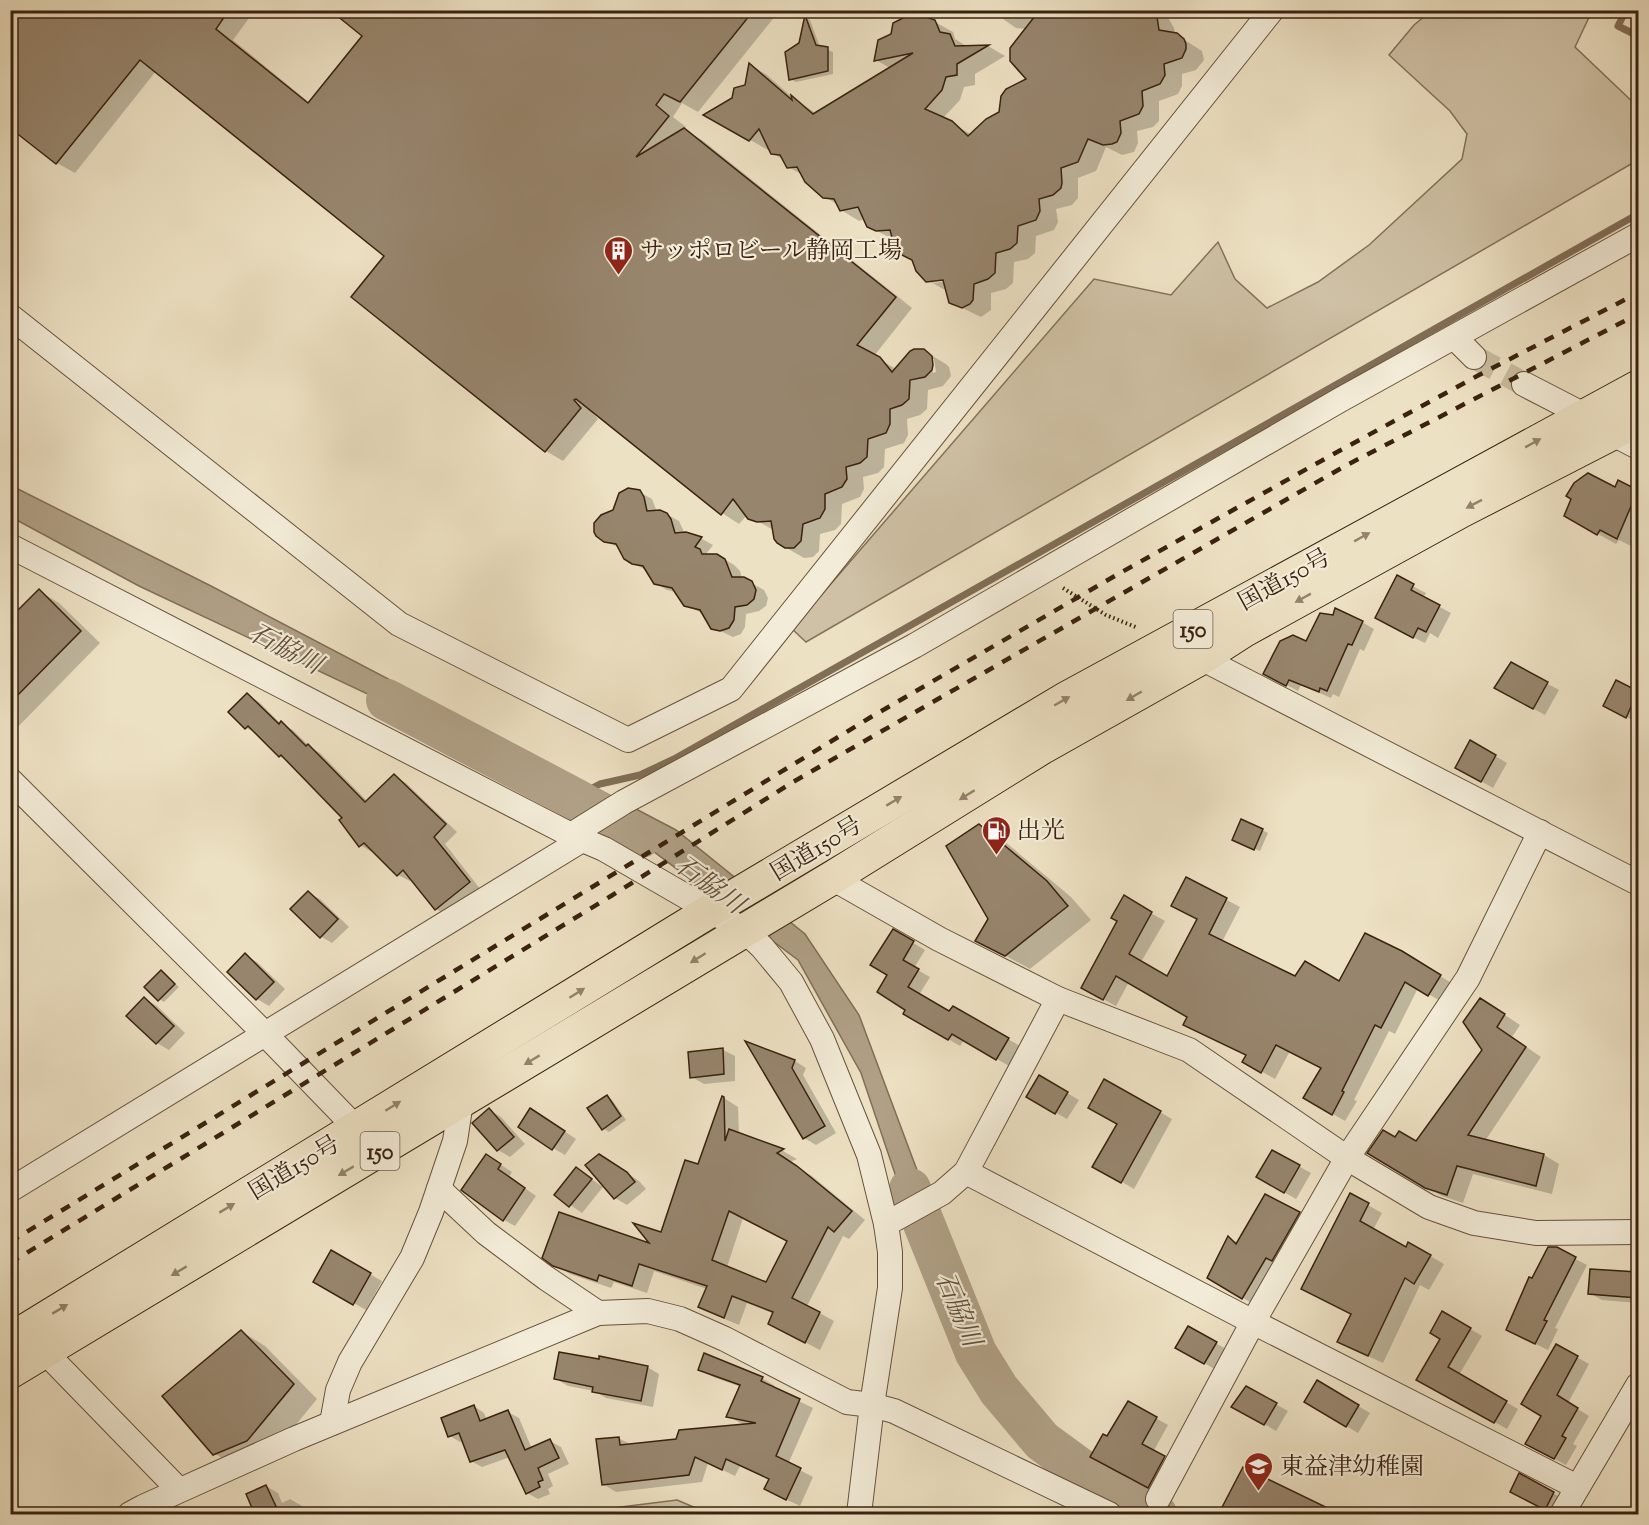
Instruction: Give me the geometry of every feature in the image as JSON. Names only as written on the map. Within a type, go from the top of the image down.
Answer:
[{"type":"highway","name":"国道150号","points":[[10,1372],[21,1339],[715,908],[1067,698],[1638,387]]},
{"type":"highway","name":"国道150号","points":[[21,1339],[461,1102],[832,878],[1043,747],[1201,658],[1244,631],[1461,511],[1630,434]]},
{"type":"street","points":[[10,316],[399,624],[628,740],[731,689],[1272,10]]},
{"type":"street","points":[[10,1190],[266,1035],[577,838],[624,802],[914,646],[1340,400],[1638,235]]},
{"type":"street","points":[[1454,337],[1474,357]]},
{"type":"street","points":[[1524,384],[1584,415]]},
{"type":"street","points":[[10,546],[715,908],[746,929],[762,947],[791,982],[822,1039],[869,1155],[886,1224],[890,1252],[890,1288],[872,1405],[859,1515]]},
{"type":"street","points":[[1201,658],[1638,883]]},
{"type":"street","points":[[10,780],[357,1129]]},
{"type":"street","points":[[1158,1499],[1253,1322],[1347,1158],[1468,978],[1540,832]]},
{"type":"street","points":[[832,878],[939,939],[1058,999],[1189,1050],[1347,1158],[1429,1207],[1474,1223],[1536,1233],[1638,1232]]},
{"type":"street","points":[[886,1224],[942,1192],[966,1172],[1058,999]]},
{"type":"street","points":[[333,1423],[338,1390],[350,1362],[412,1258],[455,1141],[461,1102]]},
{"type":"street","points":[[966,1172],[1253,1322],[1577,1487]]},
{"type":"street","points":[[439,1189],[486,1233],[598,1313]]},
{"type":"street","points":[[130,1515],[179,1490],[333,1423],[598,1313],[648,1311],[680,1319],[725,1339],[847,1402],[894,1411],[1109,1515]]},
{"type":"street","points":[[21,1339],[179,1490]]},
{"type":"street","points":[[1562,1515],[1638,1385]]},
{"type":"path","points":[[1062,587],[1106,615]]},
{"type":"shaded area","points":[[1431,11],[1592,11],[1575,47],[1638,107],[1638,160],[806,642],[792,629],[1094,279],[1171,295],[1218,242],[1235,279],[1267,308],[1318,282],[1369,245],[1462,159],[1467,134],[1450,111],[1389,55],[1414,25]]},
{"type":"shaded area","points":[[677,1500],[710,1514],[588,1514],[589,1511]]},
{"type":"water","points":[[10,485],[211,586],[676,830],[805,934],[859,1015],[939,1229],[925,1253],[919,1245],[861,1073],[798,960],[573,791],[139,586],[11,517]]},
{"type":"building","name":"サッポロビール静岡工場","points":[[10,10],[229,10],[216,29],[308,103],[362,36],[330,10],[754,10],[680,102],[664,94],[656,105],[669,116],[636,157],[684,128],[896,297],[857,345],[880,357],[892,372],[910,351],[924,349],[932,356],[932,370],[925,377],[910,380],[909,399],[902,405],[890,409],[890,424],[886,433],[868,439],[867,457],[860,463],[846,467],[847,479],[842,487],[825,494],[825,509],[820,518],[803,524],[801,541],[794,548],[785,548],[774,539],[771,521],[757,522],[748,519],[733,499],[721,515],[576,399],[574,400],[581,408],[545,452],[351,297],[384,256],[140,60],[56,164],[10,128]]},
{"type":"building","points":[[905,10],[935,20],[940,32],[950,34],[955,46],[989,45],[957,64],[957,75],[946,77],[942,90],[925,109],[952,121],[968,136],[986,119],[999,112],[1001,96],[1006,89],[1026,79],[1010,61],[1010,48],[1035,16],[1045,10],[1156,10],[1159,30],[1177,33],[1186,44],[1182,58],[1164,64],[1165,75],[1160,84],[1142,91],[1143,106],[1139,114],[1120,121],[1121,133],[1117,142],[1103,145],[1088,139],[1078,162],[1061,168],[1061,188],[1053,195],[1039,199],[1040,211],[1036,220],[1018,226],[1017,243],[1010,249],[996,253],[995,273],[988,279],[974,284],[973,300],[962,308],[949,303],[943,280],[926,282],[916,271],[912,260],[896,252],[890,230],[876,231],[867,227],[858,207],[840,211],[834,199],[823,198],[805,182],[797,167],[787,168],[780,155],[771,154],[759,129],[749,141],[703,115],[732,98],[734,88],[745,85],[749,63],[792,100],[791,95],[813,114],[913,53],[874,61],[878,40],[891,34],[893,23],[905,17]]},
{"type":"building","points":[[805,15],[816,45],[828,47],[828,71],[789,80],[785,52],[799,43]]},
{"type":"building","points":[[1588,473],[1615,487],[1618,480],[1638,490],[1617,539],[1600,530],[1597,535],[1564,516],[1571,499],[1566,496],[1574,483]]},
{"type":"building","points":[[628,488],[640,490],[647,511],[660,510],[667,513],[675,533],[686,532],[702,537],[695,547],[700,549],[702,554],[717,554],[725,559],[732,577],[744,577],[752,581],[756,590],[754,599],[747,605],[735,607],[734,620],[729,628],[720,631],[711,629],[700,610],[684,606],[672,588],[654,584],[643,566],[632,564],[624,559],[616,544],[604,542],[596,536],[594,523],[601,515],[613,510],[619,493]]},
{"type":"building","points":[[1397,575],[1414,584],[1411,590],[1440,605],[1426,632],[1418,628],[1413,638],[1375,618]]},
{"type":"building","points":[[39,589],[81,631],[10,703],[10,618]]},
{"type":"building","points":[[1335,608],[1363,621],[1352,645],[1348,644],[1327,691],[1320,688],[1319,692],[1289,680],[1286,686],[1263,674],[1280,641],[1293,635],[1306,641],[1320,613],[1333,615]]},
{"type":"building","points":[[1511,662],[1548,682],[1533,709],[1494,688]]},
{"type":"building","points":[[1616,680],[1638,691],[1626,718],[1603,706]]},
{"type":"building","points":[[247,693],[279,724],[281,721],[306,746],[308,744],[365,802],[394,774],[446,824],[434,837],[470,882],[435,910],[403,870],[397,876],[364,843],[359,847],[339,820],[342,818],[281,755],[279,757],[248,726],[245,729],[228,712]]},
{"type":"building","points":[[1470,740],[1496,755],[1481,782],[1455,768]]},
{"type":"building","points":[[1241,819],[1263,829],[1254,850],[1232,840]]},
{"type":"building","points":[[979,824],[1047,881],[1068,906],[1005,956],[975,941],[988,919],[946,846]]},
{"type":"building","points":[[1186,877],[1227,898],[1209,934],[1295,976],[1305,961],[1339,981],[1365,933],[1402,951],[1441,975],[1428,996],[1405,982],[1381,1028],[1375,1025],[1332,1115],[1303,1098],[1321,1068],[1276,1045],[1261,1073],[1242,1062],[1246,1055],[1183,1025],[1187,1017],[1116,976],[1103,1000],[1081,988],[1117,921],[1111,918],[1124,895],[1152,912],[1129,954],[1167,976],[1197,919],[1171,906]]},
{"type":"building","points":[[308,891],[338,919],[320,938],[290,909]]},
{"type":"building","points":[[893,929],[914,941],[903,960],[919,969],[908,987],[949,1011],[953,1006],[1009,1038],[996,1060],[952,1034],[948,1040],[903,1014],[905,1010],[877,992],[887,975],[870,965]]},
{"type":"building","points":[[245,953],[274,982],[256,1000],[227,972]]},
{"type":"building","points":[[161,970],[175,984],[158,1001],[144,987]]},
{"type":"building","points":[[144,997],[174,1026],[156,1044],[126,1016]]},
{"type":"building","points":[[1480,998],[1505,1014],[1497,1027],[1526,1047],[1468,1135],[1544,1154],[1536,1186],[1457,1166],[1447,1195],[1425,1188],[1367,1153],[1383,1130],[1395,1137],[1399,1131],[1416,1141],[1482,1050],[1463,1022]]},
{"type":"building","points":[[745,1041],[795,1060],[792,1068],[825,1126],[803,1139]]},
{"type":"building","points":[[723,1048],[724,1074],[690,1078],[688,1052]]},
{"type":"building","points":[[1039,1075],[1068,1092],[1055,1114],[1026,1097]]},
{"type":"building","points":[[1104,1079],[1161,1111],[1121,1183],[1092,1167],[1117,1124],[1088,1108]]},
{"type":"building","points":[[607,1095],[621,1116],[602,1130],[587,1108]]},
{"type":"building","points":[[722,1096],[724,1097],[725,1141],[729,1129],[784,1149],[777,1153],[797,1166],[852,1211],[834,1232],[828,1227],[792,1298],[820,1312],[805,1343],[768,1324],[773,1312],[732,1296],[724,1318],[698,1307],[707,1286],[639,1264],[632,1286],[599,1275],[597,1281],[553,1266],[542,1258],[559,1212],[649,1243],[633,1223],[661,1232],[685,1160],[698,1164]],"holes":[[[729,1211],[787,1241],[766,1282],[712,1260]]]},
{"type":"building","points":[[489,1108],[514,1137],[497,1151],[472,1123]]},
{"type":"building","points":[[530,1108],[565,1131],[552,1150],[518,1127]]},
{"type":"building","points":[[1272,1150],[1300,1165],[1284,1193],[1256,1177]]},
{"type":"building","points":[[486,1154],[501,1164],[498,1169],[525,1188],[503,1221],[461,1190]]},
{"type":"building","points":[[599,1154],[627,1172],[635,1182],[614,1199],[585,1165]]},
{"type":"building","points":[[576,1167],[592,1179],[569,1207],[554,1195]]},
{"type":"building","points":[[1350,1193],[1369,1203],[1360,1221],[1406,1247],[1408,1242],[1431,1255],[1414,1284],[1405,1278],[1368,1356],[1337,1342],[1351,1314],[1301,1289]]},
{"type":"building","points":[[1265,1194],[1300,1212],[1272,1261],[1266,1258],[1242,1299],[1207,1278],[1228,1236],[1236,1244]]},
{"type":"building","points":[[1548,1247],[1557,1247],[1576,1257],[1544,1320],[1547,1321],[1535,1344],[1506,1330],[1529,1277],[1532,1278]]},
{"type":"building","points":[[331,1250],[371,1273],[353,1305],[313,1282]]},
{"type":"building","points":[[1590,1269],[1638,1272],[1638,1298],[1588,1294]]},
{"type":"building","points":[[1442,1311],[1471,1328],[1448,1367],[1507,1401],[1494,1423],[1416,1380],[1440,1339],[1430,1333]]},
{"type":"building","points":[[1188,1326],[1217,1342],[1204,1364],[1175,1348]]},
{"type":"building","points":[[241,1330],[294,1384],[247,1441],[213,1455],[162,1396]]},
{"type":"building","points":[[1556,1344],[1578,1356],[1557,1395],[1578,1408],[1562,1436],[1566,1438],[1554,1459],[1525,1444],[1541,1416],[1521,1404]]},
{"type":"building","points":[[559,1352],[599,1359],[599,1356],[648,1366],[641,1401],[592,1392],[593,1387],[554,1379]]},
{"type":"building","points":[[704,1353],[763,1377],[761,1381],[800,1399],[776,1456],[801,1468],[786,1500],[764,1489],[769,1479],[726,1459],[722,1470],[695,1457],[689,1475],[602,1485],[596,1439],[619,1437],[620,1445],[676,1439],[679,1430],[756,1423],[726,1417],[740,1385],[698,1370]]},
{"type":"building","points":[[1317,1380],[1359,1405],[1346,1427],[1304,1402]]},
{"type":"building","points":[[1246,1386],[1277,1403],[1264,1425],[1231,1407]]},
{"type":"building","points":[[1128,1401],[1157,1417],[1142,1444],[1165,1456],[1148,1488],[1090,1457],[1103,1434],[1107,1436]]},
{"type":"building","points":[[474,1405],[480,1421],[508,1410],[525,1450],[550,1439],[559,1458],[538,1468],[543,1480],[538,1482],[540,1487],[526,1494],[505,1450],[470,1462],[459,1433],[448,1437],[441,1418]]},
{"type":"building","points":[[1243,1467],[1342,1515],[1218,1515]]},
{"type":"building","points":[[1519,1473],[1554,1492],[1545,1510],[1510,1492]]},
{"type":"building","points":[[266,1485],[280,1515],[255,1515],[246,1494]]},
{"type":"waterway","points":[[1626,10],[1618,26],[1638,36]]},
{"type":"waterway","points":[[573,798],[600,784],[640,775],[674,759],[1638,214]]},
{"type":"waterway","name":"石脇川","points":[[387,700],[573,798],[641,837]]},
{"type":"waterway","name":"石脇川","points":[[910,1189],[976,1353],[999,1390],[1042,1441],[1120,1498],[1156,1514]]},
{"type":"tunnel","points":[[1474,357],[1524,384]]},
{"type":"railway","points":[[10,1242],[871,717],[1120,573],[1339,451],[1638,293]]},
{"type":"railway","points":[[10,1263],[611,896],[793,782],[1345,466],[1638,314]]},
{"type":"place","name":"サッポロビール静岡工場","points":[[619,276]]},
{"type":"place","name":"出光","points":[[996,856]]},
{"type":"place","name":"東益津幼稚園","points":[[1259,1492]]}]
